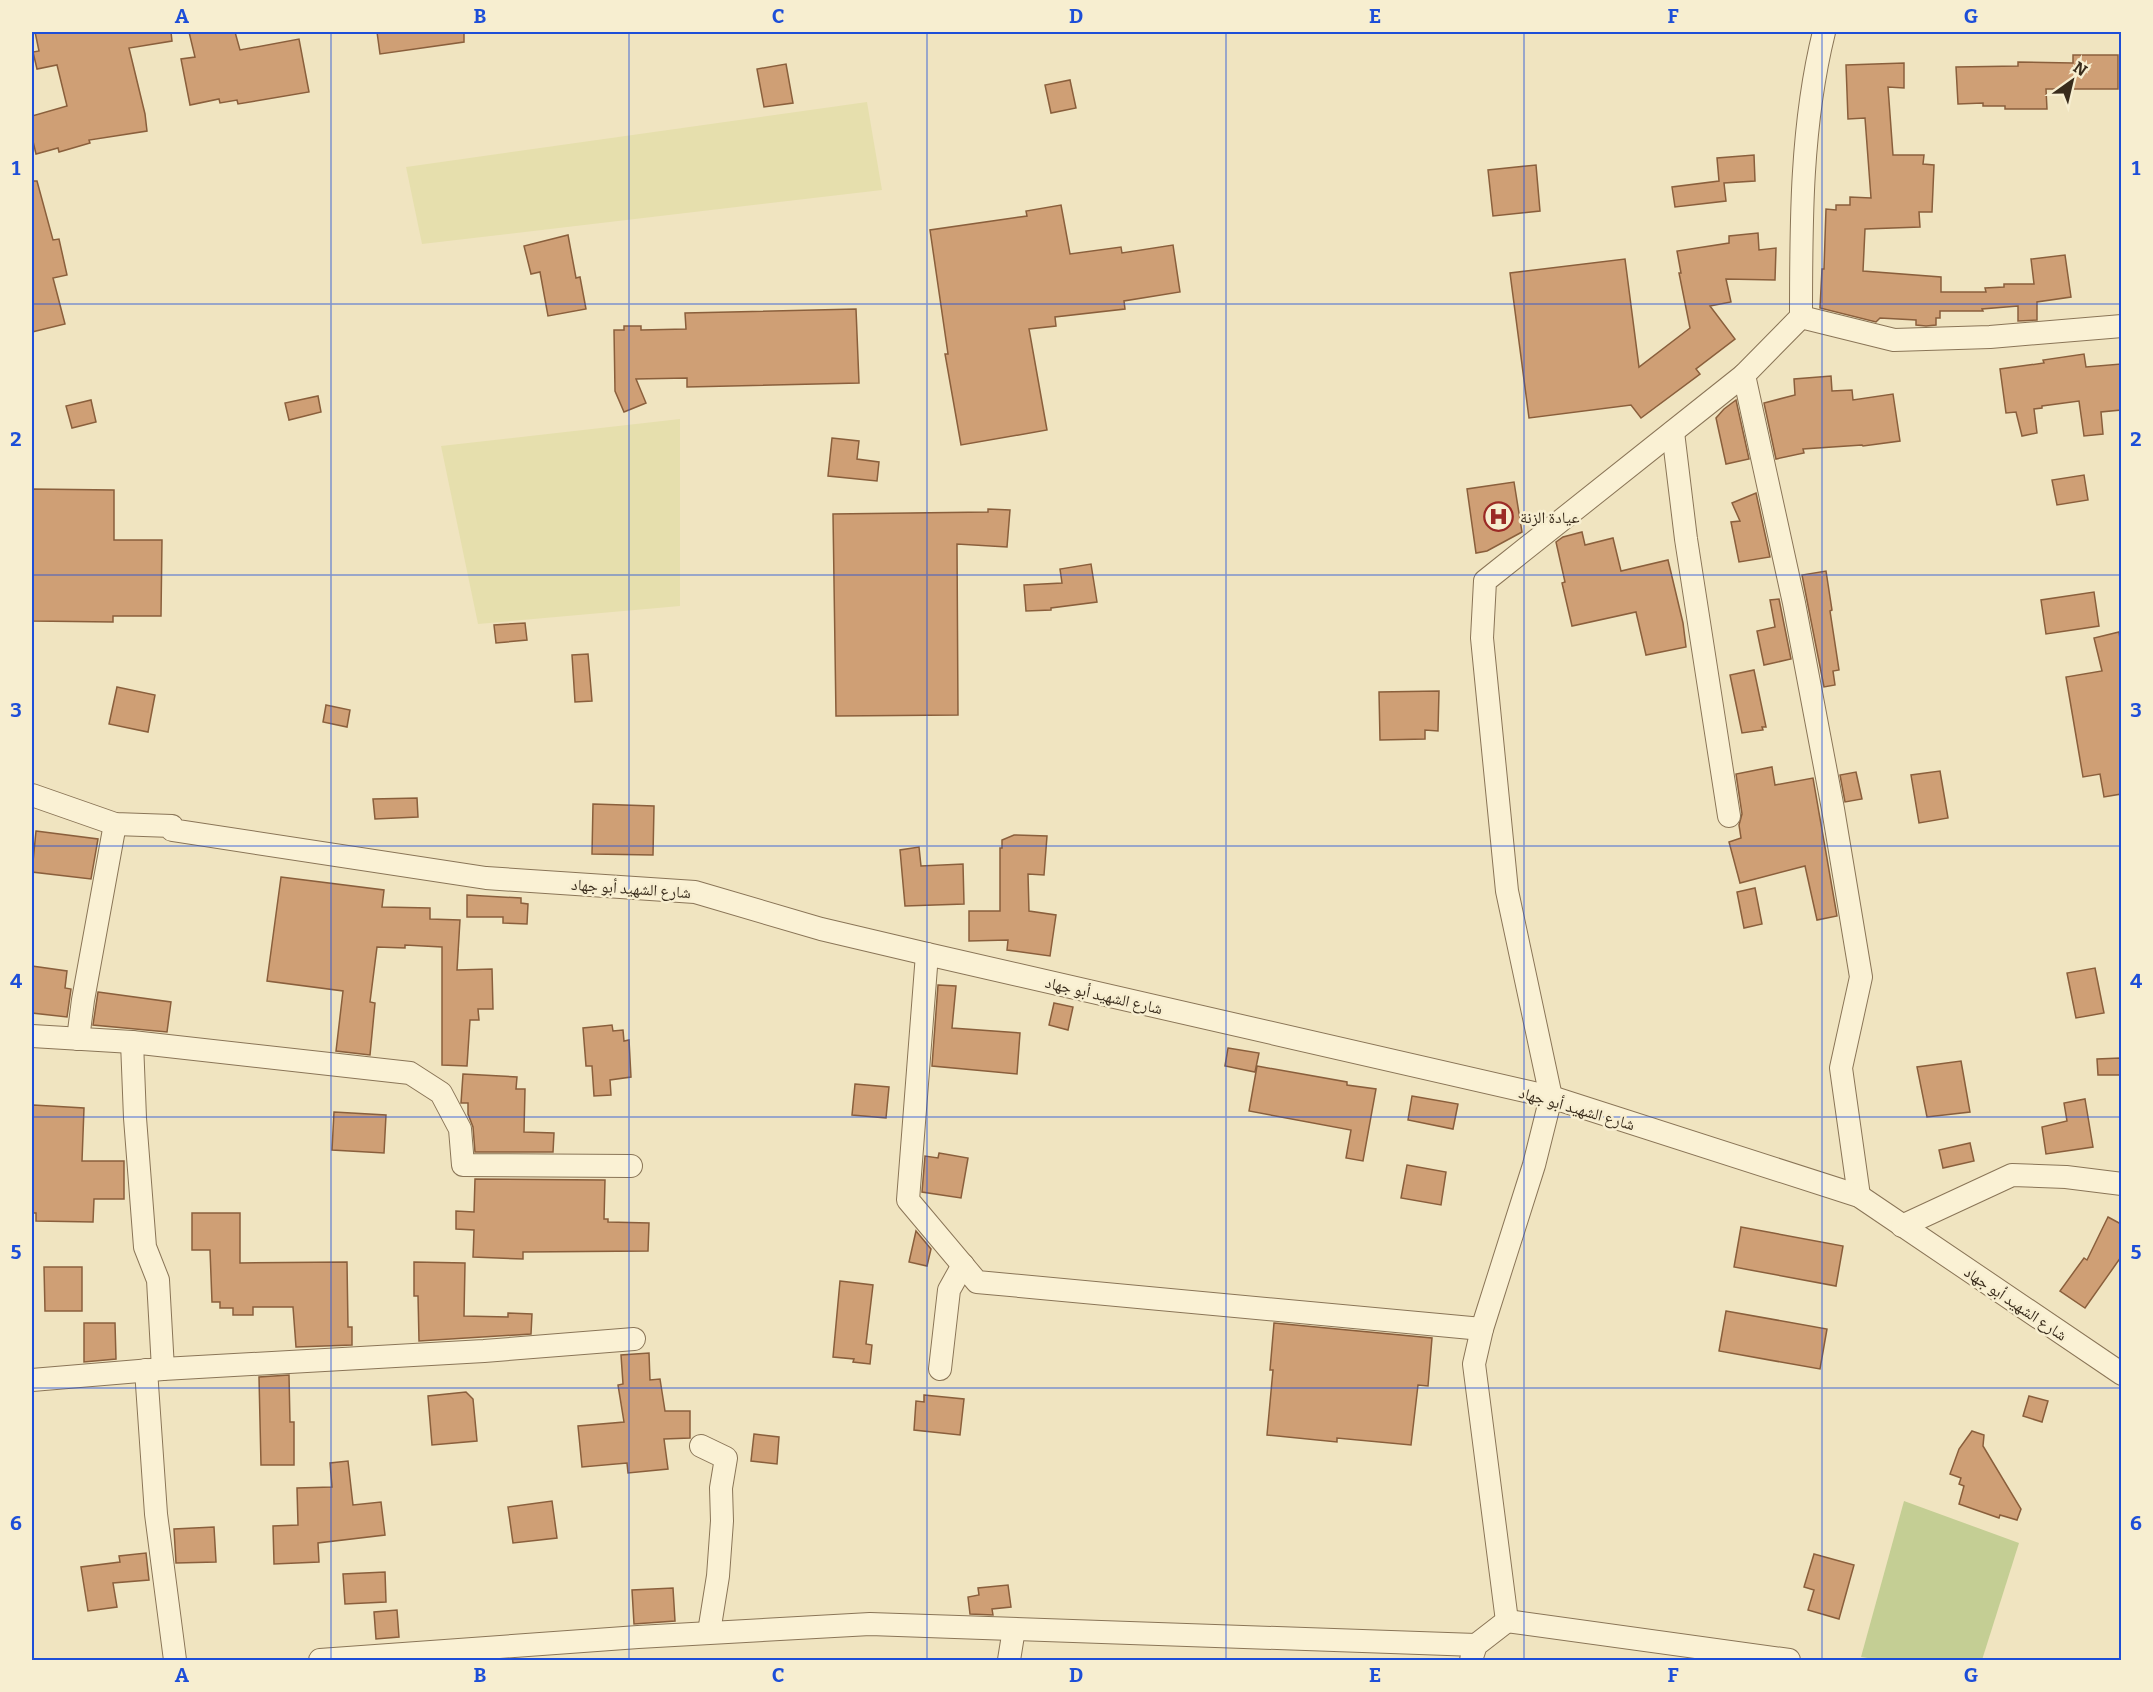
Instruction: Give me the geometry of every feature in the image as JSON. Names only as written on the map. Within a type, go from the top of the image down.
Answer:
[{"type":"street","points":[[1507,1621],[1474,1364],[1482,1329],[1534,1165],[1551,1097],[1507,891],[1482,638],[1485,581],[1744,375],[1801,317],[1801,206],[1805,145],[1824,32]]},
{"type":"street","points":[[1801,317],[1894,340],[1990,337],[2121,326]]},
{"type":"street","points":[[1744,375],[1794,603],[1833,809],[1861,977],[1841,1068],[1858,1196]]},
{"type":"street","points":[[1673,432],[1686,539],[1730,816]]},
{"type":"street","name":"شارع الشهيد أبو جهاد","points":[[32,795],[115,824],[172,826],[172,830],[486,878],[695,892],[821,928],[927,954],[1551,1097],[1858,1196],[2121,1374]]},
{"type":"street","points":[[78,1039],[115,824]]},
{"type":"street","points":[[927,954],[908,1200],[977,1282],[1482,1329]]},
{"type":"street","points":[[32,1036],[132,1042],[410,1073],[441,1093],[460,1129],[462,1165],[631,1166]]},
{"type":"street","points":[[132,1042],[135,1118],[145,1247],[158,1281],[155,1370],[156,1515],[175,1660]]},
{"type":"street","points":[[1902,1226],[2012,1175],[2066,1177],[2121,1184]]},
{"type":"street","points":[[939,1369],[949,1290],[963,1265]]},
{"type":"street","points":[[32,1380],[634,1339]]},
{"type":"street","points":[[701,1446],[726,1458],[721,1488],[722,1521],[718,1576],[708,1632]]},
{"type":"street","points":[[320,1660],[708,1632],[870,1624],[1014,1629],[1474,1653],[1507,1621]]},
{"type":"street","points":[[1507,1621],[1789,1660]]},
{"type":"street","points":[[1009,1660],[1014,1629]]},
{"type":"shaded area","points":[[867,102],[882,190],[422,244],[406,167]]},
{"type":"shaded area","points":[[680,419],[680,606],[478,624],[441,446]]},
{"type":"green space","points":[[1904,1501],[2019,1543],[1982,1660],[1881,1660],[1861,1657]]},
{"type":"building","points":[[35,32],[171,32],[172,41],[129,48],[147,131],[89,140],[90,143],[59,152],[58,148],[36,154],[32,137],[32,116],[67,106],[57,65],[37,69],[33,52],[39,51]]},
{"type":"building","points":[[189,32],[235,32],[240,50],[299,39],[309,92],[238,104],[237,100],[220,103],[219,99],[190,105],[181,59],[195,57]]},
{"type":"building","points":[[377,32],[464,32],[464,42],[380,54]]},
{"type":"building","points":[[2073,55],[2118,55],[2118,89],[2046,89],[2047,109],[2005,109],[2005,106],[1983,106],[1983,103],[1958,104],[1956,67],[2018,66],[2018,62],[2073,63]]},
{"type":"building","points":[[1904,63],[1904,88],[1888,87],[1893,155],[1924,155],[1923,164],[1934,165],[1932,212],[1919,212],[1920,227],[1865,229],[1863,271],[1941,277],[1941,292],[1986,292],[1985,288],[2004,287],[2004,284],[2034,284],[2031,259],[2065,255],[2071,297],[2037,302],[2037,320],[2018,321],[2018,306],[1982,309],[1983,311],[1940,311],[1940,318],[1936,318],[1936,325],[1926,326],[1916,325],[1916,320],[1880,318],[1876,322],[1820,308],[1826,209],[1836,210],[1836,205],[1850,205],[1850,197],[1871,198],[1865,118],[1848,119],[1846,65]]},
{"type":"building","points":[[786,64],[793,103],[764,107],[757,69]]},
{"type":"building","points":[[1070,80],[1076,108],[1051,113],[1045,85]]},
{"type":"building","points":[[1754,155],[1755,181],[1724,183],[1726,201],[1675,207],[1672,187],[1719,181],[1717,158]]},
{"type":"building","points":[[1536,165],[1540,211],[1493,216],[1488,170]]},
{"type":"building","points":[[32,181],[37,181],[53,240],[59,239],[67,275],[53,278],[65,324],[32,332]]},
{"type":"building","points":[[1061,205],[1070,254],[1121,247],[1122,253],[1173,245],[1180,292],[1124,301],[1125,309],[1055,317],[1056,326],[1029,329],[1047,430],[961,445],[945,354],[948,354],[930,230],[1027,216],[1026,211]]},
{"type":"building","points":[[1758,233],[1759,250],[1776,248],[1775,280],[1726,279],[1731,302],[1710,306],[1735,339],[1696,369],[1700,374],[1641,418],[1631,405],[1529,418],[1510,273],[1625,259],[1639,367],[1690,328],[1677,251],[1729,243],[1729,236]]},
{"type":"building","points":[[568,235],[576,278],[580,277],[586,309],[548,316],[540,272],[531,274],[524,246]]},
{"type":"building","points":[[856,309],[859,383],[687,387],[687,378],[636,379],[646,403],[624,412],[615,391],[614,330],[624,330],[624,326],[641,326],[641,330],[686,329],[685,313]]},
{"type":"building","points":[[2084,354],[2086,367],[2121,364],[2121,410],[2101,412],[2103,434],[2084,436],[2079,401],[2034,409],[2037,433],[2022,436],[2016,412],[2006,413],[2000,369],[2044,363],[2043,360]]},
{"type":"building","points":[[1831,376],[1832,391],[1852,390],[1853,400],[1893,394],[1900,441],[1863,446],[1803,449],[1804,453],[1776,459],[1764,403],[1795,395],[1794,379]]},
{"type":"building","points":[[318,396],[321,412],[289,420],[285,403]]},
{"type":"building","points":[[91,400],[96,422],[72,428],[66,406]]},
{"type":"building","points":[[1736,400],[1749,459],[1726,464],[1716,418]]},
{"type":"building","points":[[832,438],[859,441],[857,459],[879,462],[877,481],[828,476]]},
{"type":"building","points":[[2084,475],[2088,500],[2057,505],[2052,480]]},
{"type":"building","points":[[1514,482],[1522,532],[1487,551],[1476,553],[1467,489]]},
{"type":"building","points":[[32,489],[114,490],[114,540],[162,540],[161,616],[113,616],[113,622],[32,621]]},
{"type":"building","points":[[1756,493],[1770,557],[1739,562],[1731,522],[1740,521],[1732,503]]},
{"type":"building","points":[[988,509],[1010,510],[1007,547],[957,544],[958,715],[836,716],[833,514],[988,512]]},
{"type":"building","points":[[1582,532],[1585,545],[1613,538],[1621,571],[1668,560],[1683,623],[1686,647],[1646,655],[1636,612],[1572,626],[1556,542],[1563,537]]},
{"type":"building","points":[[1091,564],[1097,602],[1051,608],[1051,610],[1026,611],[1024,585],[1062,583],[1060,569]]},
{"type":"building","points":[[1826,571],[1839,670],[1833,671],[1835,685],[1824,687],[1802,575]]},
{"type":"building","points":[[2094,592],[2099,626],[2046,634],[2041,600]]},
{"type":"building","points":[[1779,599],[1791,659],[1764,665],[1757,631],[1775,627],[1770,600]]},
{"type":"building","points":[[525,623],[527,640],[496,643],[494,625]]},
{"type":"building","points":[[2119,632],[2121,645],[2121,794],[2104,797],[2100,774],[2083,777],[2066,677],[2102,671],[2094,638]]},
{"type":"building","points":[[588,654],[592,701],[575,702],[572,655]]},
{"type":"building","points":[[1754,670],[1766,727],[1762,727],[1763,730],[1742,733],[1730,675]]},
{"type":"building","points":[[117,687],[155,695],[148,732],[109,724]]},
{"type":"building","points":[[1439,691],[1438,731],[1425,730],[1425,739],[1380,740],[1379,692]]},
{"type":"building","points":[[326,705],[350,710],[347,727],[323,722]]},
{"type":"building","points":[[1772,767],[1775,785],[1813,778],[1837,916],[1817,920],[1805,866],[1740,883],[1729,842],[1741,838],[1739,825],[1742,814],[1736,774]]},
{"type":"building","points":[[1940,771],[1948,818],[1919,823],[1911,775]]},
{"type":"building","points":[[1856,772],[1862,799],[1845,802],[1840,775]]},
{"type":"building","points":[[417,798],[418,817],[375,819],[373,799]]},
{"type":"building","points":[[593,804],[654,806],[653,855],[592,854]]},
{"type":"building","points":[[36,831],[98,839],[91,879],[32,872]]},
{"type":"building","points":[[1014,835],[1047,836],[1044,875],[1028,874],[1029,911],[1056,915],[1050,956],[1007,950],[1008,940],[969,941],[969,911],[1000,911],[1000,848],[1002,848],[1002,840]]},
{"type":"building","points":[[919,847],[921,866],[963,864],[964,904],[905,906],[900,850]]},
{"type":"building","points":[[281,877],[384,890],[382,907],[430,908],[430,919],[460,920],[457,970],[492,969],[493,1009],[478,1009],[479,1020],[470,1020],[467,1066],[442,1065],[442,947],[405,945],[405,948],[377,947],[370,1002],[375,1003],[370,1055],[336,1051],[343,991],[267,981]]},
{"type":"building","points":[[1755,888],[1762,924],[1744,928],[1737,892]]},
{"type":"building","points":[[467,895],[521,898],[521,903],[528,904],[527,924],[503,923],[503,917],[467,917]]},
{"type":"building","points":[[32,966],[67,971],[65,988],[71,989],[67,1017],[32,1013]]},
{"type":"building","points":[[2095,968],[2104,1013],[2076,1018],[2067,973]]},
{"type":"building","points":[[938,985],[956,986],[952,1028],[1020,1033],[1017,1074],[932,1066]]},
{"type":"building","points":[[98,992],[171,1002],[167,1032],[93,1025]]},
{"type":"building","points":[[1054,1003],[1073,1007],[1068,1030],[1049,1025]]},
{"type":"building","points":[[612,1025],[613,1031],[623,1030],[624,1041],[629,1040],[631,1077],[610,1080],[611,1095],[594,1096],[592,1066],[586,1066],[583,1028]]},
{"type":"building","points":[[1228,1048],[1259,1053],[1255,1072],[1225,1066]]},
{"type":"building","points":[[2120,1058],[2120,1075],[2098,1075],[2097,1059]]},
{"type":"building","points":[[1961,1061],[1970,1112],[1927,1117],[1917,1067]]},
{"type":"building","points":[[1257,1066],[1376,1089],[1363,1161],[1346,1158],[1351,1130],[1249,1111]]},
{"type":"building","points":[[463,1074],[517,1077],[516,1089],[525,1089],[524,1132],[554,1133],[553,1152],[475,1152],[468,1103],[461,1103]]},
{"type":"building","points":[[855,1084],[889,1087],[886,1118],[852,1115]]},
{"type":"building","points":[[1412,1096],[1458,1104],[1453,1129],[1408,1120]]},
{"type":"building","points":[[2085,1099],[2093,1147],[2046,1154],[2042,1127],[2067,1121],[2064,1103]]},
{"type":"building","points":[[33,1105],[84,1108],[82,1161],[124,1161],[124,1199],[94,1199],[93,1222],[36,1221],[36,1213],[32,1213]]},
{"type":"building","points":[[334,1112],[386,1115],[384,1153],[332,1150]]},
{"type":"building","points":[[1970,1143],[1974,1161],[1943,1168],[1939,1150]]},
{"type":"building","points":[[939,1153],[968,1158],[961,1198],[922,1192],[925,1156],[938,1158]]},
{"type":"building","points":[[1407,1165],[1446,1172],[1441,1205],[1401,1198]]},
{"type":"building","points":[[475,1179],[605,1180],[604,1219],[608,1219],[608,1222],[649,1223],[648,1251],[523,1252],[523,1259],[473,1257],[474,1230],[456,1229],[456,1211],[474,1212]]},
{"type":"building","points":[[192,1213],[240,1213],[240,1263],[347,1262],[348,1327],[352,1327],[352,1345],[296,1347],[293,1307],[253,1307],[253,1315],[233,1315],[233,1308],[220,1308],[220,1302],[212,1302],[210,1250],[192,1250]]},
{"type":"building","points":[[2108,1217],[2121,1224],[2121,1257],[2085,1308],[2060,1291],[2084,1258],[2087,1260]]},
{"type":"building","points":[[1741,1227],[1843,1246],[1836,1286],[1734,1267]]},
{"type":"building","points":[[916,1231],[931,1249],[927,1266],[909,1262]]},
{"type":"building","points":[[414,1262],[465,1263],[464,1316],[508,1317],[508,1313],[532,1314],[531,1334],[419,1341],[418,1296],[414,1296]]},
{"type":"building","points":[[44,1267],[82,1267],[82,1311],[45,1311]]},
{"type":"building","points":[[840,1281],[873,1285],[866,1344],[872,1345],[870,1364],[853,1362],[854,1359],[833,1357]]},
{"type":"building","points":[[1726,1311],[1827,1329],[1820,1369],[1719,1351]]},
{"type":"building","points":[[84,1323],[115,1323],[116,1359],[84,1362]]},
{"type":"building","points":[[1274,1323],[1432,1338],[1428,1386],[1418,1385],[1411,1445],[1337,1438],[1337,1442],[1267,1435],[1273,1370],[1270,1370]]},
{"type":"building","points":[[649,1353],[650,1380],[660,1379],[665,1411],[690,1411],[690,1438],[664,1439],[668,1469],[628,1473],[627,1463],[582,1467],[578,1426],[624,1422],[618,1385],[623,1384],[621,1355]]},
{"type":"building","points":[[289,1375],[290,1422],[294,1422],[294,1465],[261,1465],[259,1377]]},
{"type":"building","points":[[466,1392],[473,1399],[477,1441],[432,1445],[428,1396]]},
{"type":"building","points":[[924,1395],[964,1399],[960,1435],[914,1430],[916,1401],[924,1402]]},
{"type":"building","points":[[2029,1396],[2048,1401],[2042,1422],[2023,1416]]},
{"type":"building","points":[[1972,1431],[1984,1435],[1983,1446],[2021,1509],[2017,1520],[2000,1515],[1999,1518],[1959,1504],[1964,1486],[1959,1484],[1961,1478],[1950,1474],[1959,1449]]},
{"type":"building","points":[[754,1434],[779,1437],[777,1464],[751,1461]]},
{"type":"building","points":[[348,1461],[353,1505],[381,1502],[385,1535],[318,1543],[319,1562],[274,1564],[273,1526],[298,1525],[297,1488],[332,1487],[330,1463]]},
{"type":"building","points":[[552,1501],[557,1538],[513,1543],[508,1507]]},
{"type":"building","points":[[214,1527],[216,1562],[176,1563],[174,1529]]},
{"type":"building","points":[[146,1553],[149,1580],[113,1583],[117,1607],[88,1611],[81,1567],[120,1562],[119,1556]]},
{"type":"building","points":[[1814,1554],[1854,1565],[1839,1619],[1808,1610],[1814,1590],[1804,1587]]},
{"type":"building","points":[[385,1572],[386,1602],[345,1604],[343,1574]]},
{"type":"building","points":[[1008,1585],[1011,1607],[992,1609],[993,1615],[970,1614],[968,1597],[979,1595],[978,1588]]},
{"type":"building","points":[[673,1588],[675,1621],[634,1624],[632,1590]]},
{"type":"building","points":[[397,1610],[399,1637],[376,1639],[374,1612]]},
{"type":"place","name":"عيادة الزنة","points":[[1499,517]]}]
